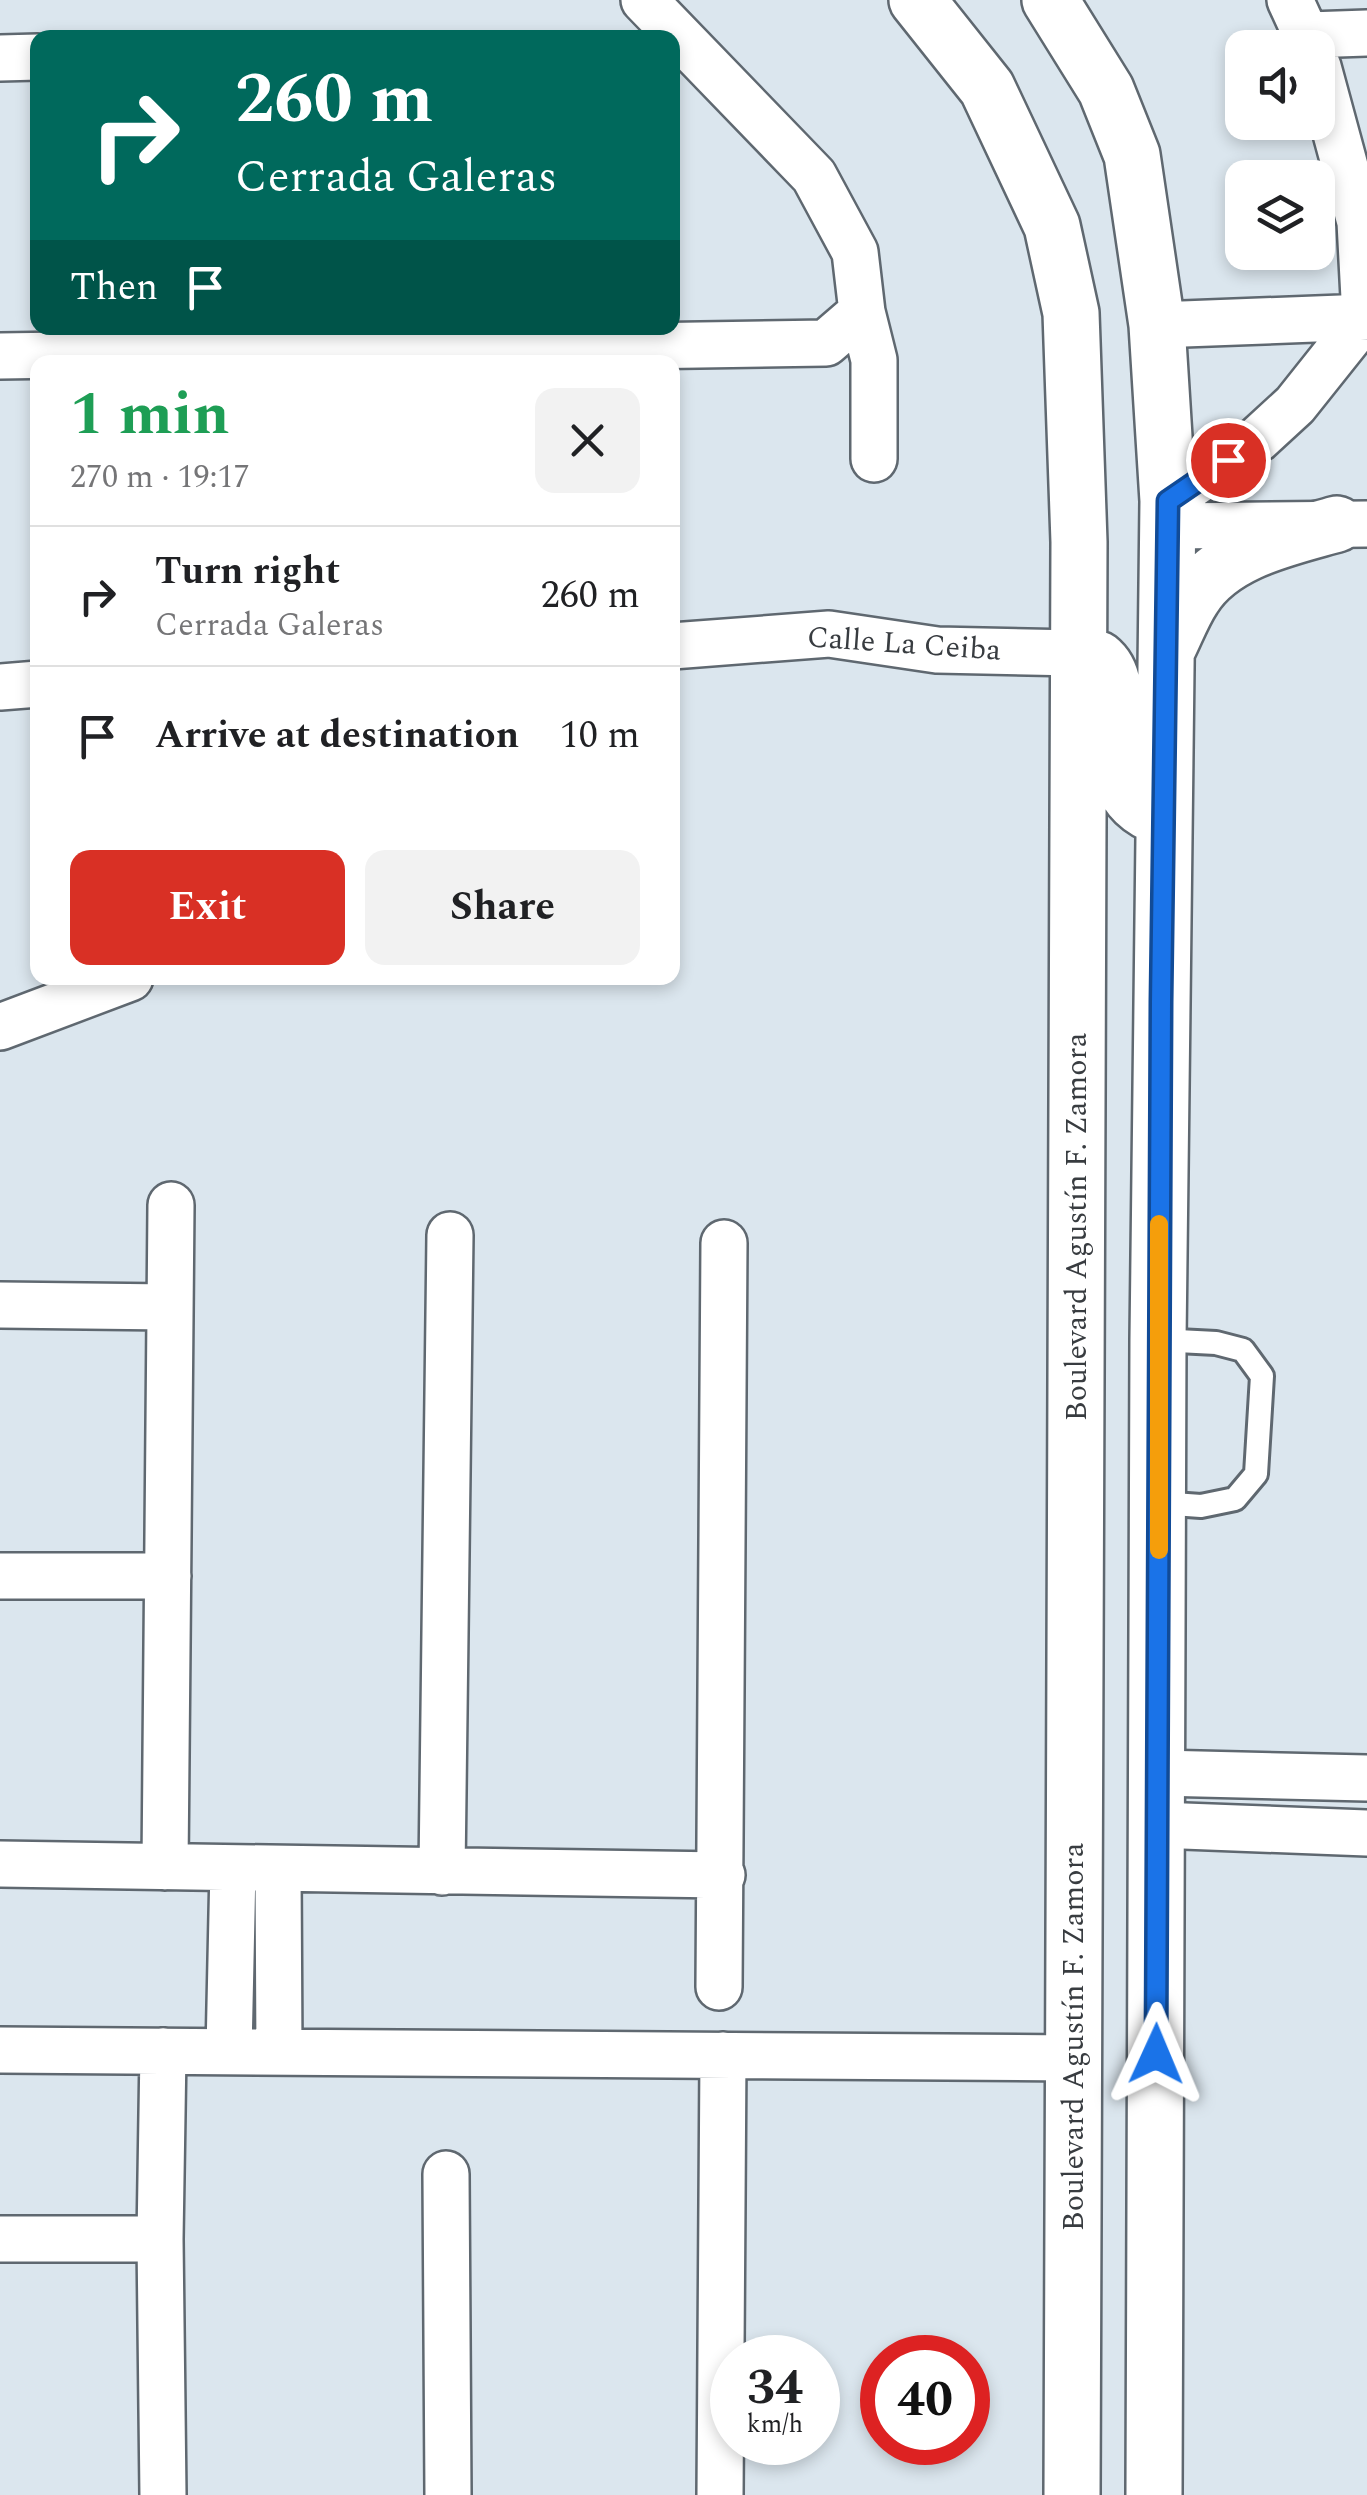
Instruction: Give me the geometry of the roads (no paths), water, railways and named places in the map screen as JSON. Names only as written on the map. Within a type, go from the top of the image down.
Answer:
[{"type":"street","points":[[644,0],[662,30]]},
{"type":"street","name":"Boulevard Agustín F. Zamora","points":[[917,0],[987,88],[1052,226],[1071,313],[1079,542],[1072,2495]]},
{"type":"street","points":[[1050,0],[1106,90],[1132,154],[1157,324],[1167,514],[1162,818],[1154,2495]]},
{"type":"street","points":[[1335,35],[1367,33]]},
{"type":"street","points":[[680,50],[814,176],[854,252],[862,312],[874,360],[874,458]]},
{"type":"street","points":[[0,58],[30,56]]},
{"type":"street","points":[[1167,514],[1295,406],[1366,316],[1360,222],[1335,135]]},
{"type":"street","points":[[64,355],[826,343],[862,312]]},
{"type":"street","points":[[1157,324],[1366,316]]},
{"type":"street","points":[[0,356],[30,356]]},
{"type":"street","points":[[1167,514],[1352,524]]},
{"type":"street","points":[[1165,655],[1194,595],[1229,563],[1272,544],[1352,524]]},
{"type":"street","name":"Calle La Ceiba","points":[[680,645],[830,634],[937,650],[1076,653]]},
{"type":"street","points":[[1076,653],[1093,656],[1110,674],[1119,777],[1132,801],[1162,818]]},
{"type":"street","points":[[0,687],[30,685]]},
{"type":"street","points":[[0,1027],[111,985]]},
{"type":"street","points":[[165,1867],[171,1206]]},
{"type":"street","points":[[442,1872],[450,1235]]},
{"type":"street","points":[[720,1987],[724,1243]]},
{"type":"street","points":[[0,1305],[170,1307]]},
{"type":"street","points":[[1077,1370],[1159,1358]]},
{"type":"street","points":[[0,1576],[168,1576]]},
{"type":"street","points":[[1159,1799],[1367,1778]]},
{"type":"street","points":[[1159,1799],[1367,1833]]},
{"type":"street","points":[[0,1864],[722,1875]]},
{"type":"street","points":[[229,2051],[233,1868]]},
{"type":"street","points":[[278,1869],[278,2052]]},
{"type":"street","points":[[0,2050],[1074,2058]]},
{"type":"street","points":[[162,2495],[160,2239],[164,2051]]},
{"type":"street","points":[[720,2495],[724,2055]]},
{"type":"street","points":[[446,2174],[448,2495]]},
{"type":"street","points":[[0,2239],[160,2239]]},
{"type":"lane","points":[[1159,1358],[1216,1343],[1243,1350],[1262,1376],[1256,1474],[1235,1499],[1201,1506],[1159,1503]]}]
